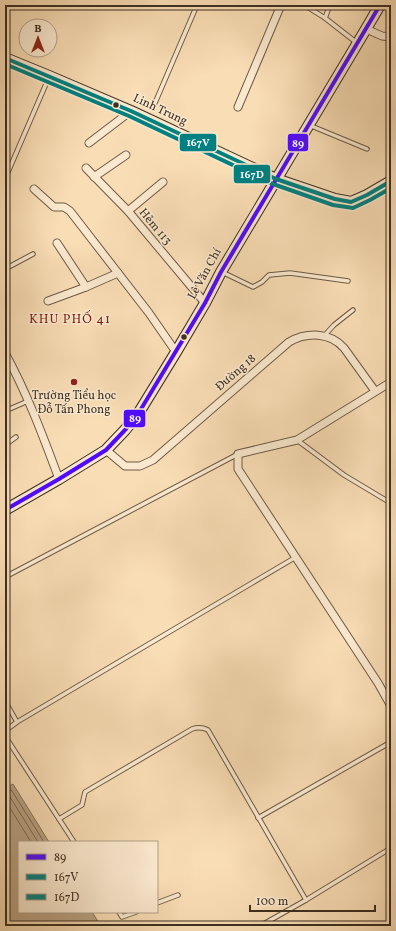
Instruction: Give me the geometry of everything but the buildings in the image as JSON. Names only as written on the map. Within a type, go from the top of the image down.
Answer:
[{"type":"main road","name":"Lê Văn Chí","points":[[5,510],[106,450],[138,414],[380,5]]},
{"type":"main road","name":"Linh Trung","points":[[5,58],[131,111],[276,179],[335,199],[351,202],[367,195],[391,181]]},
{"type":"street","points":[[238,107],[281,5]]},
{"type":"street","points":[[366,29],[382,36],[391,37]]},
{"type":"street","points":[[90,143],[131,111]]},
{"type":"street","points":[[94,176],[126,155]]},
{"type":"street","name":"Hẻm 113","points":[[86,168],[128,211],[205,303]]},
{"type":"street","points":[[128,211],[163,182]]},
{"type":"street","points":[[34,189],[54,207],[64,207],[70,211],[149,313],[176,352]]},
{"type":"street","points":[[57,243],[86,287]]},
{"type":"street","points":[[48,301],[118,273]]},
{"type":"street","name":"Đường 18","points":[[106,450],[125,466],[140,466],[153,460],[289,342],[304,335],[324,336],[339,342],[375,391]]},
{"type":"street","points":[[5,353],[28,401],[59,479]]},
{"type":"street","points":[[391,382],[297,440],[238,454],[238,469],[378,683],[391,706]]},
{"type":"lane","points":[[156,103],[197,5]]},
{"type":"lane","points":[[304,5],[325,18],[357,44]]},
{"type":"lane","points":[[325,18],[330,5]]},
{"type":"lane","points":[[5,179],[49,76]]},
{"type":"lane","points":[[308,125],[367,149]]},
{"type":"lane","points":[[5,269],[33,254]]},
{"type":"lane","points":[[221,272],[253,287],[262,282],[269,275],[290,273],[348,281]]},
{"type":"lane","points":[[324,336],[334,325],[353,310]]},
{"type":"lane","points":[[5,412],[28,401]]},
{"type":"lane","points":[[5,445],[16,437]]},
{"type":"lane","points":[[297,440],[344,476],[391,502]]},
{"type":"lane","points":[[5,576],[238,454]]},
{"type":"lane","points":[[5,730],[296,557]]},
{"type":"lane","points":[[5,701],[17,722]]},
{"type":"lane","points":[[59,819],[82,805],[85,792],[192,729],[198,727],[203,728],[208,730],[306,900]]},
{"type":"lane","points":[[5,736],[73,841]]},
{"type":"lane","points":[[258,818],[391,742]]},
{"type":"lane","points":[[260,926],[391,848]]},
{"type":"lane","points":[[158,903],[178,895]]},
{"type":"lane","points":[[120,913],[122,917],[133,913]]},
{"type":"water","points":[[13,784],[48,841],[18,841],[18,913],[93,913],[101,926],[5,926],[5,788]]},
{"type":"transit line","name":"89","points":[[5,510],[106,450],[138,414],[380,5]]},
{"type":"transit line","name":"167V","points":[[5,58],[131,111],[276,179],[335,199],[351,202],[367,195],[391,181]]},
{"type":"transit line","name":"167D","points":[[5,64],[129,116],[273,184],[333,205],[353,208],[391,188]]},
{"type":"place","name":"Trường Tiểu học Đỗ Tấn Phong","points":[[74,382]]},
{"type":"district","name":"KHU PHỐ 41","points":[[70,320]]}]
